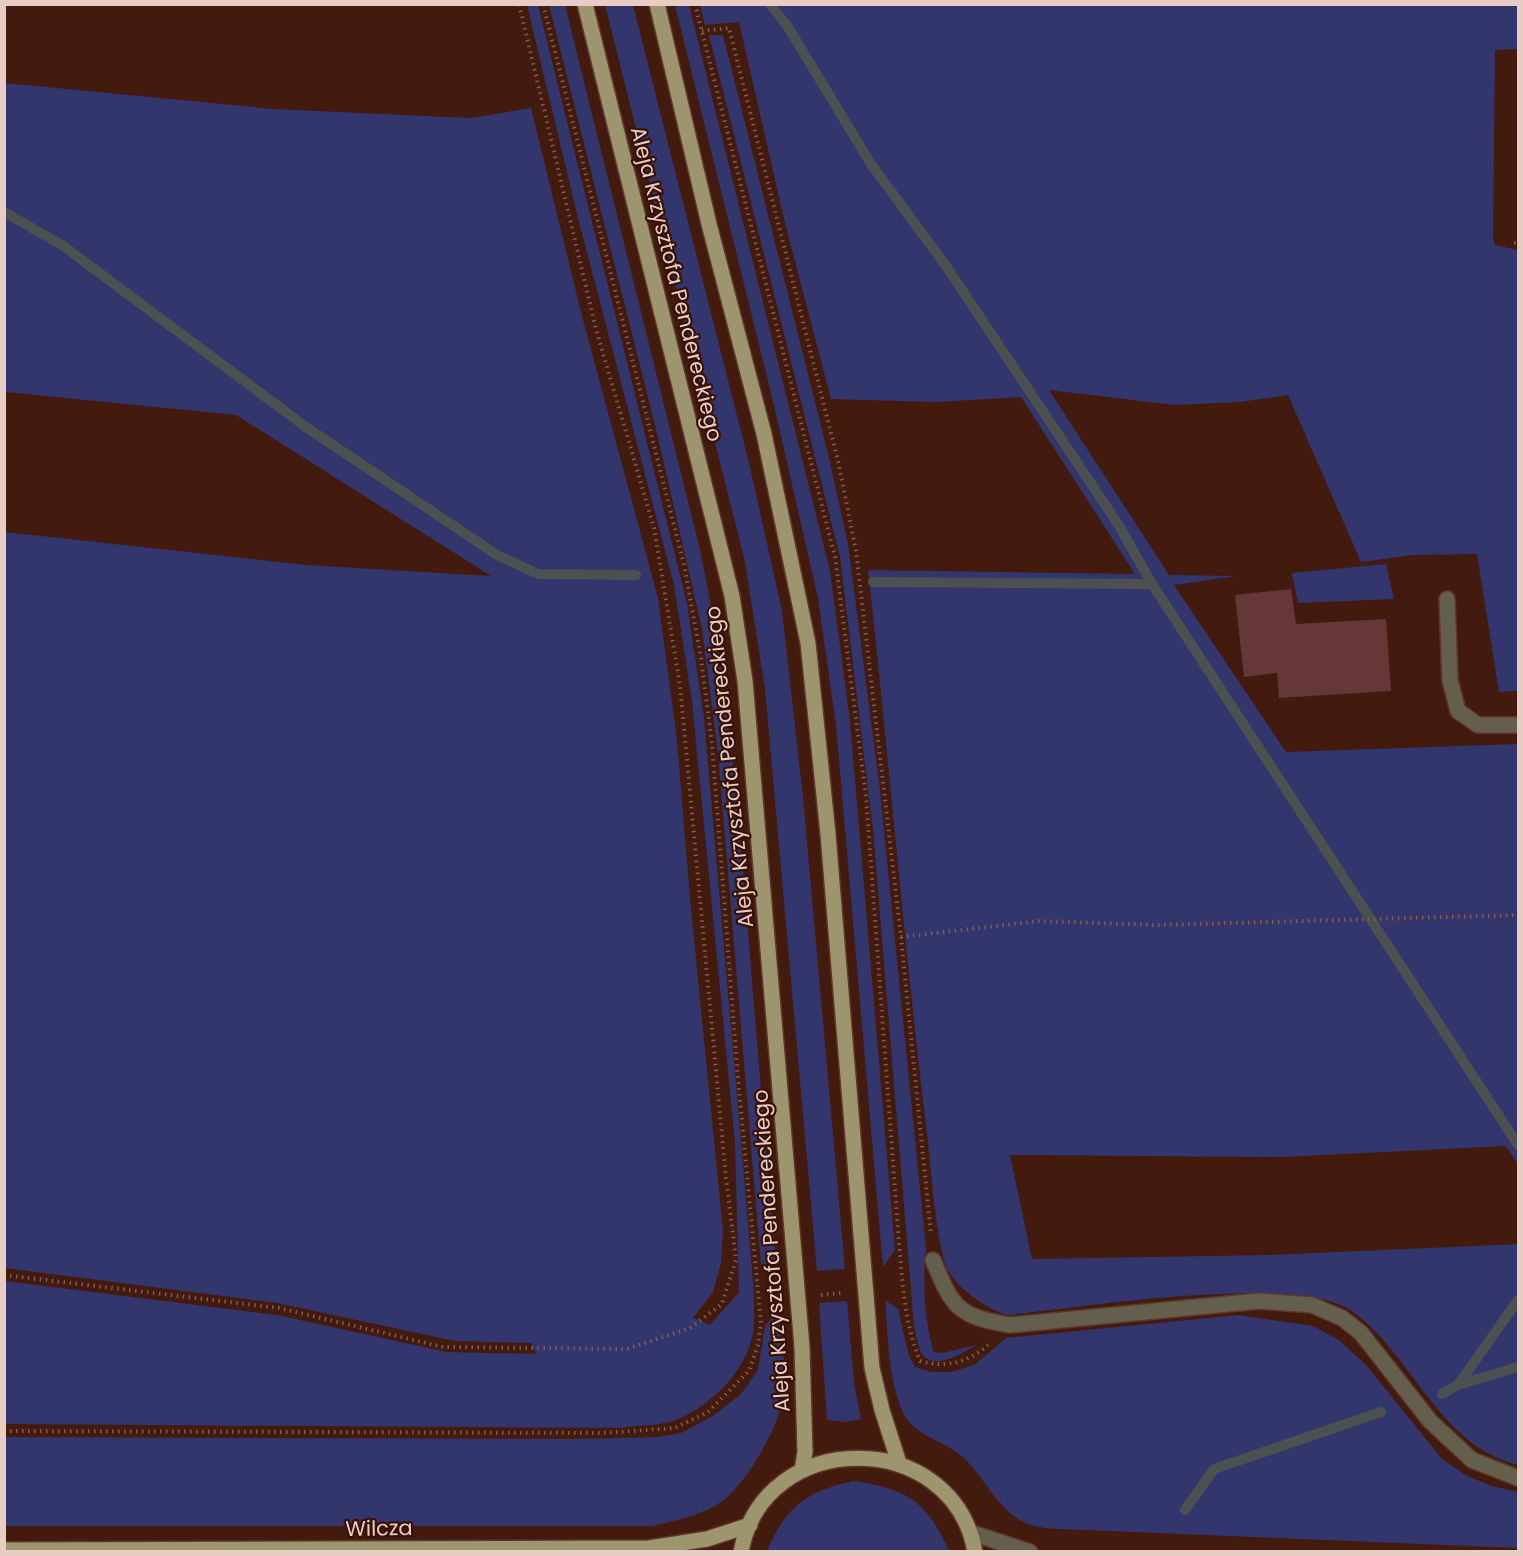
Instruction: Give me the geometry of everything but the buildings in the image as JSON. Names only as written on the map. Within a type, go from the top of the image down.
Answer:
[{"type":"main road","name":"Aleja Krzysztofa Pendereckiego","points":[[585,4],[732,596],[745,681],[805,1405],[805,1452],[802,1470]]},
{"type":"main road","points":[[657,4],[709,224],[764,435],[808,643],[829,846],[872,1368],[882,1410],[899,1463]]},
{"type":"main road","points":[[741,1551],[750,1525],[772,1493],[802,1470],[833,1459],[867,1456],[899,1463],[930,1479],[955,1503],[972,1533],[975,1551]]},
{"type":"main road","name":"Wilcza","points":[[4,1550],[649,1548],[707,1539],[750,1525]]},
{"type":"street","points":[[1447,599],[1450,680],[1458,711],[1478,725],[1518,725]]},
{"type":"street","points":[[933,1260],[949,1299],[977,1319],[1010,1325],[1259,1301],[1312,1305],[1342,1318],[1361,1333],[1430,1420],[1472,1460],[1518,1478]]},
{"type":"street","points":[[972,1533],[1030,1551]]},
{"type":"path","points":[[4,1275],[279,1308],[442,1347],[627,1349],[690,1328],[722,1304],[736,1259],[726,1178],[680,686],[654,528],[596,329],[519,4]]},
{"type":"path","points":[[4,1431],[602,1433],[675,1428],[708,1412],[749,1371],[758,1345],[761,1301],[738,1080],[712,744],[701,658],[684,565],[543,4]]},
{"type":"path","points":[[695,4],[702,31],[729,28],[839,465],[863,600],[901,937],[933,1260]]},
{"type":"path","points":[[901,937],[1040,921],[1157,925],[1518,915]]},
{"type":"path","points":[[797,1297],[903,1286],[913,1344],[920,1361],[938,1366],[952,1364],[978,1354],[1010,1325]]},
{"type":"shaded area","points":[[527,5],[538,5],[687,603],[704,718],[752,1268],[754,1324],[752,1340],[738,1369],[704,1405],[670,1422],[621,1428],[5,1424],[5,1281],[277,1315],[447,1352],[536,1354],[531,1343],[455,1341],[277,1303],[5,1268],[5,532],[306,565],[491,576],[236,415],[5,392],[5,83],[273,109],[470,118],[531,108],[582,316],[658,598],[677,740],[723,1231],[721,1263],[713,1292],[693,1318],[710,1325],[739,1292],[735,1143],[692,701],[674,585],[577,214]]},
{"type":"shaded area","points":[[549,5],[565,5],[700,550],[710,602],[719,653],[738,810],[777,1271],[771,1271],[761,1264],[718,754],[702,629],[655,425]]},
{"type":"shaded area","points":[[605,5],[633,5],[749,463],[782,611],[803,797],[845,1269],[817,1271],[765,689],[745,562]]},
{"type":"shaded area","points":[[675,5],[689,5],[830,571],[850,721],[895,1250],[883,1267],[836,725],[818,598],[772,397]]},
{"type":"shaded area","points":[[700,5],[1518,5],[1518,49],[1495,50],[1493,237],[1495,245],[1518,250],[1518,691],[1499,692],[1477,554],[1414,555],[1361,562],[1288,395],[1240,402],[1175,405],[1049,390],[1169,575],[1236,576],[1174,585],[1286,752],[1518,744],[1518,1164],[1506,1146],[1283,1157],[1010,1155],[1032,1259],[1270,1255],[1518,1244],[1518,1465],[1490,1454],[1467,1439],[1428,1397],[1374,1330],[1352,1311],[1324,1300],[1285,1294],[1237,1293],[1133,1300],[1006,1315],[974,1298],[949,1272],[944,1261],[935,1206],[868,570],[1135,574],[1021,397],[936,402],[831,399],[784,219],[739,22],[705,25]]},
{"type":"shaded area","points":[[709,35],[723,35],[829,458],[848,544],[880,790],[926,1249],[924,1286],[928,1329],[934,1352],[943,1353],[976,1345],[957,1356],[941,1361],[928,1359],[922,1354],[914,1326],[873,830],[840,557]]},
{"type":"shaded area","points":[[1386,564],[1394,599],[1298,603],[1292,573]]},
{"type":"shaded area","points":[[885,1300],[898,1309],[909,1356],[915,1367],[931,1372],[951,1372],[974,1365],[1006,1338],[1238,1315],[1313,1326],[1339,1340],[1366,1365],[1442,1459],[1467,1476],[1492,1486],[1518,1492],[1518,1548],[1060,1529],[1025,1523],[1003,1506],[964,1458],[920,1432],[906,1418],[893,1382]]},
{"type":"shaded area","points":[[847,1301],[854,1383],[861,1419],[846,1422],[827,1420],[819,1303]]},
{"type":"shaded area","points":[[779,1308],[785,1386],[779,1415],[772,1431],[755,1463],[725,1499],[709,1509],[681,1519],[653,1526],[5,1526],[5,1437],[572,1439],[657,1437],[681,1433],[713,1416],[741,1394],[758,1370],[765,1326]]},
{"type":"shaded area","points":[[854,1481],[889,1488],[914,1501],[924,1509],[941,1534],[949,1551],[767,1551],[782,1522],[800,1503],[823,1490]]},
{"type":"waterway","points":[[770,4],[788,27],[871,164],[946,266],[1118,524],[1152,584],[1518,1145]]},
{"type":"waterway","points":[[4,212],[62,245],[306,427],[497,555],[538,574],[636,575]]},
{"type":"waterway","points":[[873,582],[1152,584]]},
{"type":"waterway","points":[[1458,1385],[1518,1300]]},
{"type":"waterway","points":[[1442,1394],[1458,1385],[1518,1367]]},
{"type":"waterway","points":[[1185,1510],[1214,1469],[1381,1412]]}]
